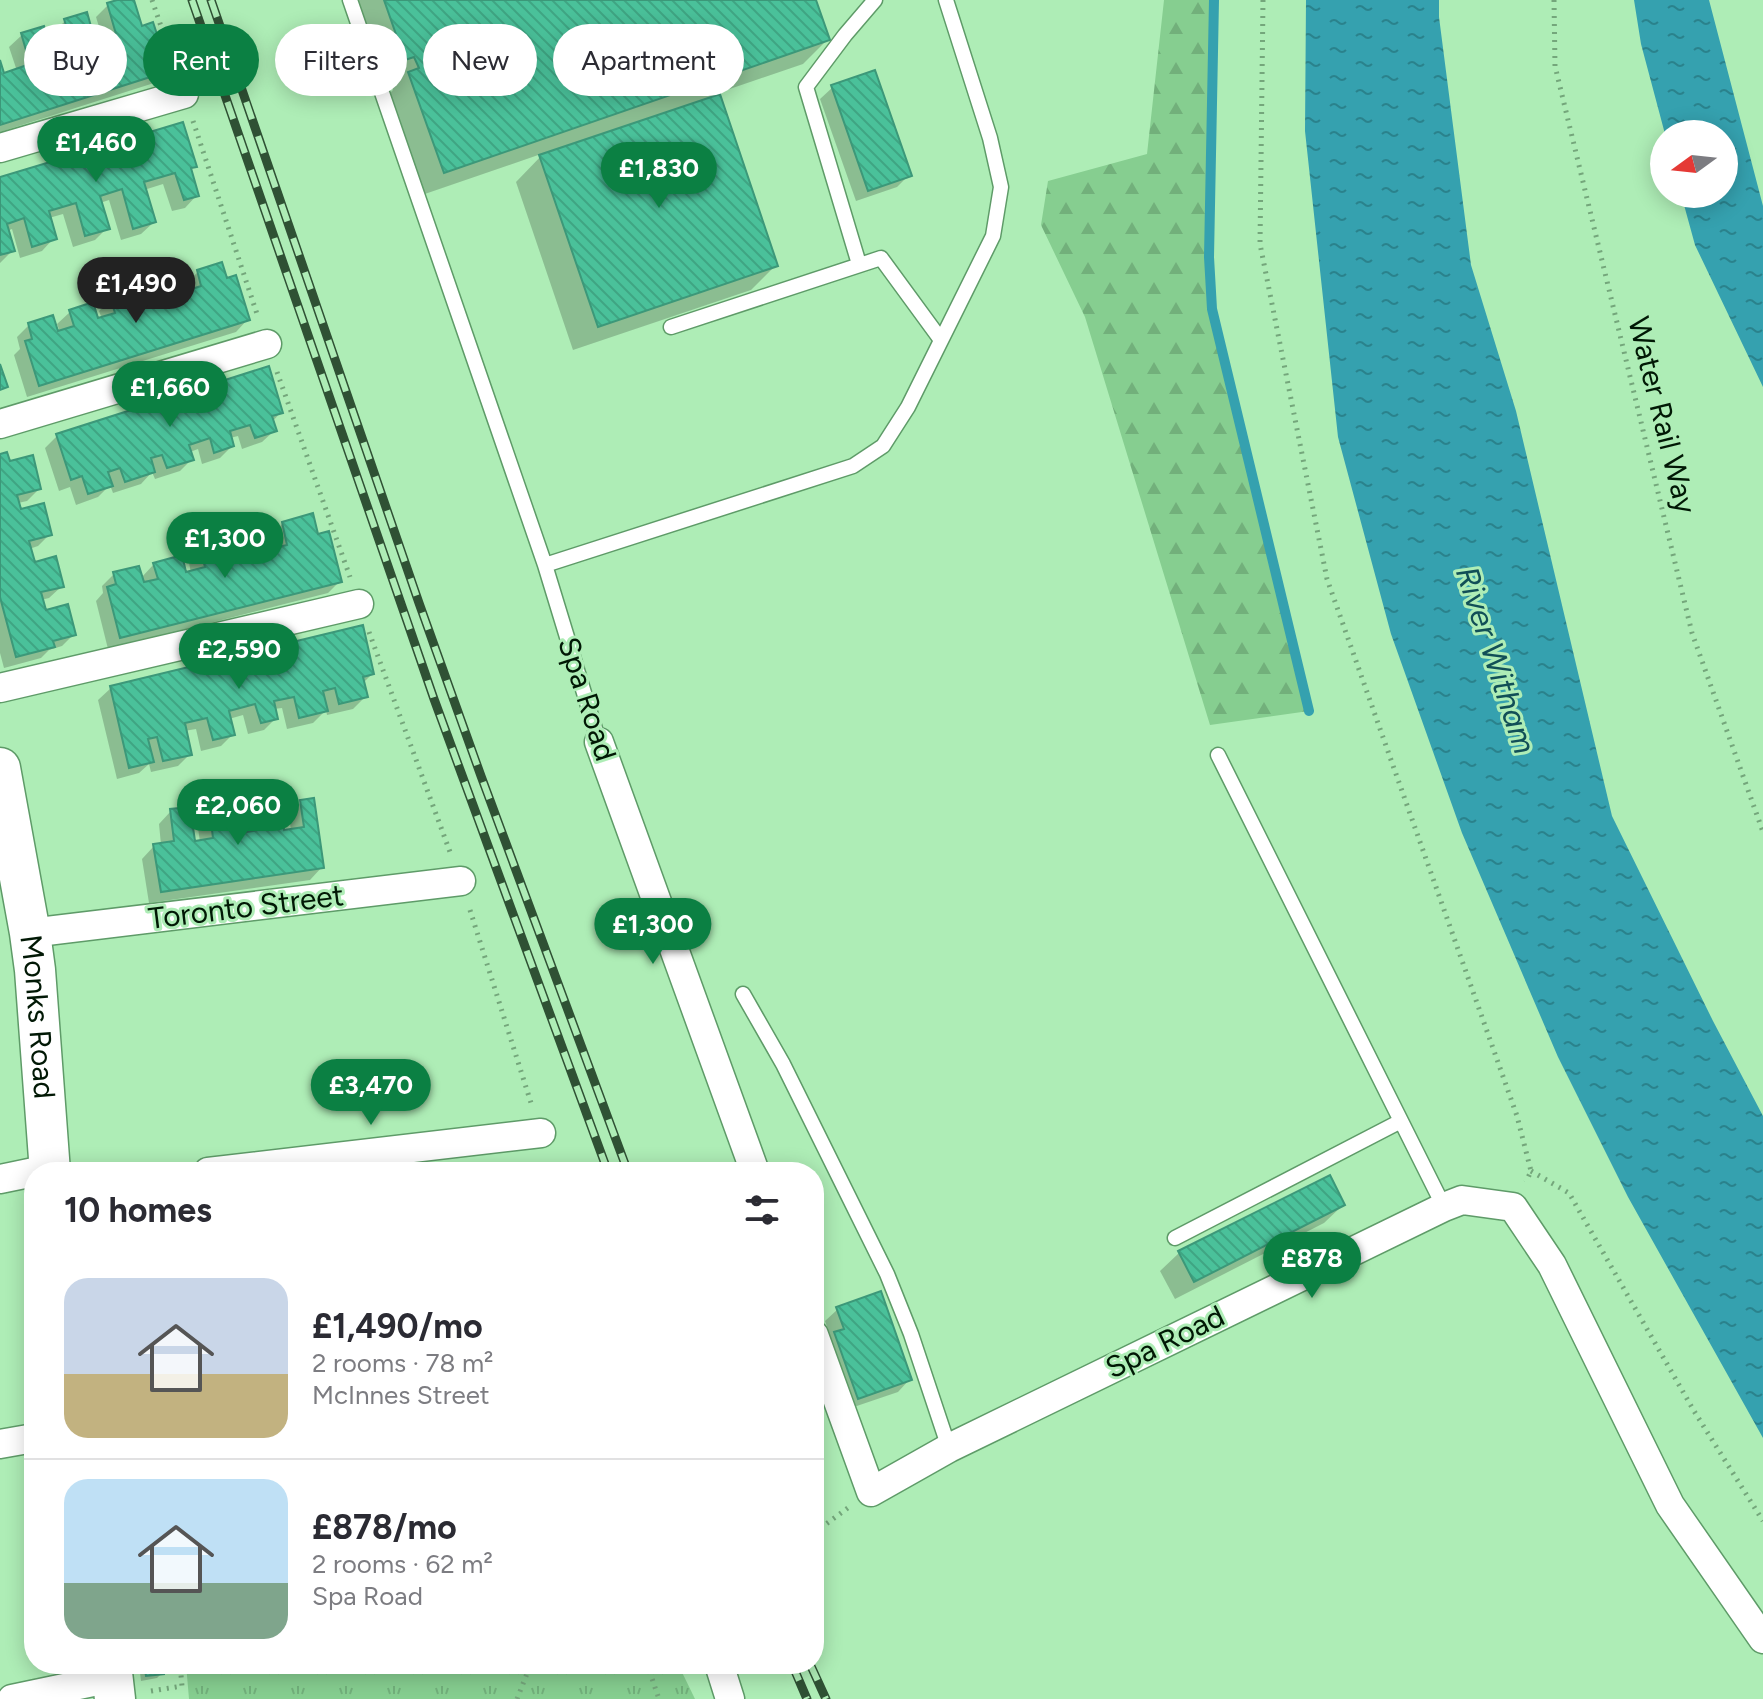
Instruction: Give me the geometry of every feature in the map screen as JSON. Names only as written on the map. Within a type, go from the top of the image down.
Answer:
[{"type":"main road","name":"Monks Road","points":[[0,768],[35,970],[42,1162]]},
{"type":"street","points":[[0,148],[177,96]]},
{"type":"street","points":[[0,424],[267,344]]},
{"type":"street","points":[[0,688],[359,604]]},
{"type":"street","name":"Spa Road","points":[[599,742],[751,1162]]},
{"type":"street","name":"Toronto Street","points":[[30,933],[461,881]]},
{"type":"street","points":[[293,1162],[541,1133]]},
{"type":"street","points":[[0,1179],[24,1174]]},
{"type":"street","name":"Spa Road","points":[[871,1492],[949,1448],[1444,1207],[1462,1200],[1513,1207]]},
{"type":"street","points":[[1513,1207],[1552,1265],[1670,1505],[1763,1639]]},
{"type":"street","points":[[824,1363],[871,1492]]},
{"type":"street","points":[[0,1444],[24,1440]]},
{"type":"street","points":[[722,1674],[730,1699]]},
{"type":"street","points":[[12,1699],[113,1684]]},
{"type":"lane","name":"Spa Road","points":[[350,0],[545,565],[599,742]]},
{"type":"lane","points":[[859,264],[806,87],[875,0]]},
{"type":"lane","points":[[545,565],[853,466],[883,446],[908,407],[993,236],[1001,187],[990,138],[946,0]]},
{"type":"lane","points":[[671,327],[881,258],[941,340]]},
{"type":"lane","points":[[1218,755],[1444,1207]]},
{"type":"lane","points":[[743,994],[783,1064],[887,1274],[911,1334],[949,1448]]},
{"type":"lane","points":[[1175,1238],[1401,1121]]},
{"type":"path","points":[[1263,0],[1260,244],[1327,579],[1517,1116],[1531,1171],[1513,1207]]},
{"type":"path","name":"Water Rail Way","points":[[1554,0],[1555,66],[1692,633],[1763,832]]},
{"type":"path","points":[[1531,1171],[1569,1193],[1694,1411],[1763,1521]]},
{"type":"path","points":[[824,1526],[871,1492]]},
{"type":"path","points":[[113,1684],[182,1686],[181,1674]]},
{"type":"path","points":[[517,1699],[527,1674]]},
{"type":"path","points":[[650,1674],[659,1699]]},
{"type":"green space","points":[[1164,0],[1214,0],[1209,257],[1212,309],[1309,711],[1210,725],[1085,317],[1041,225],[1048,181],[1147,154]]},
{"type":"green space","points":[[187,1674],[683,1674],[695,1699],[189,1699]]},
{"type":"water","name":"River Witham","points":[[1306,0],[1439,0],[1471,265],[1516,411],[1612,816],[1763,1116],[1763,1438],[1628,1197],[1558,1057],[1462,833],[1391,634],[1338,437],[1305,131]]},
{"type":"water","points":[[1634,0],[1709,0],[1763,206],[1763,387],[1695,245],[1685,208],[1738,208],[1738,120],[1661,120],[1641,44]]},
{"type":"building","points":[[134,0],[143,26],[143,79],[127,84],[127,24],[113,24],[107,3]]},
{"type":"building","points":[[384,0],[816,0],[830,40],[744,70],[744,24],[553,24],[553,96],[667,96],[444,173],[408,72],[419,68],[414,57],[407,59],[407,24],[392,24]]},
{"type":"building","points":[[87,12],[90,24],[66,24],[64,19]]},
{"type":"building","points":[[0,60],[4,73],[24,66],[24,96],[91,96],[0,125]]},
{"type":"building","points":[[875,70],[912,176],[868,191],[831,85]]},
{"type":"building","points":[[721,96],[778,266],[598,327],[539,155]]},
{"type":"building","points":[[183,122],[197,167],[191,168],[199,196],[184,200],[175,173],[144,182],[156,222],[133,229],[122,189],[100,196],[110,229],[85,236],[76,203],[49,211],[57,239],[32,247],[24,218],[7,224],[15,251],[0,255],[0,177]]},
{"type":"building","points":[[222,262],[227,278],[236,275],[250,320],[39,386],[25,341],[32,339],[28,323],[53,315],[58,331],[74,326],[69,310],[93,302],[98,318],[115,313],[110,297],[136,289],[141,305],[159,299],[154,284],[178,276],[183,292],[201,286],[197,270]]},
{"type":"building","points":[[0,364],[8,387],[0,390]]},
{"type":"building","points":[[269,366],[283,413],[272,416],[277,431],[255,438],[250,425],[230,431],[234,446],[214,453],[210,438],[189,445],[194,460],[167,468],[162,455],[151,458],[155,472],[125,482],[120,468],[108,472],[113,486],[88,494],[82,476],[71,480],[56,434]]},
{"type":"building","points":[[7,452],[10,461],[33,455],[41,489],[17,495],[21,509],[44,503],[52,535],[29,541],[35,562],[56,556],[64,587],[41,592],[46,610],[68,604],[76,635],[53,641],[55,647],[16,657],[0,597],[0,454]]},
{"type":"building","points":[[313,513],[318,534],[329,531],[342,582],[120,638],[107,587],[116,584],[113,572],[139,566],[144,582],[158,579],[153,563],[182,555],[186,572],[205,567],[200,549],[220,544],[225,563],[243,558],[239,541],[266,534],[270,549],[287,545],[282,522]]},
{"type":"building","points":[[363,625],[374,674],[363,677],[368,697],[339,704],[335,688],[323,691],[328,711],[299,718],[294,697],[274,701],[278,719],[261,723],[255,704],[229,711],[235,735],[213,740],[207,718],[185,723],[192,755],[163,761],[157,737],[148,739],[154,762],[129,768],[110,686]]},
{"type":"building","points":[[280,797],[284,830],[304,827],[300,800],[314,798],[324,868],[161,892],[153,844],[174,841],[170,809],[190,807],[195,841],[213,838],[209,806],[236,802],[241,833],[259,830],[255,801]]},
{"type":"building","points":[[1330,1175],[1345,1205],[1194,1282],[1178,1251]]},
{"type":"building","points":[[881,1291],[912,1380],[858,1399],[834,1332],[844,1329],[836,1307]]},
{"type":"waterway","points":[[1214,0],[1209,257],[1212,309],[1309,711]]},
{"type":"railway","points":[[192,0],[434,699],[604,1162]]},
{"type":"railway","points":[[211,0],[419,603],[624,1162]]},
{"type":"railway","points":[[796,1674],[807,1699]]},
{"type":"railway","points":[[815,1674],[826,1699]]}]
